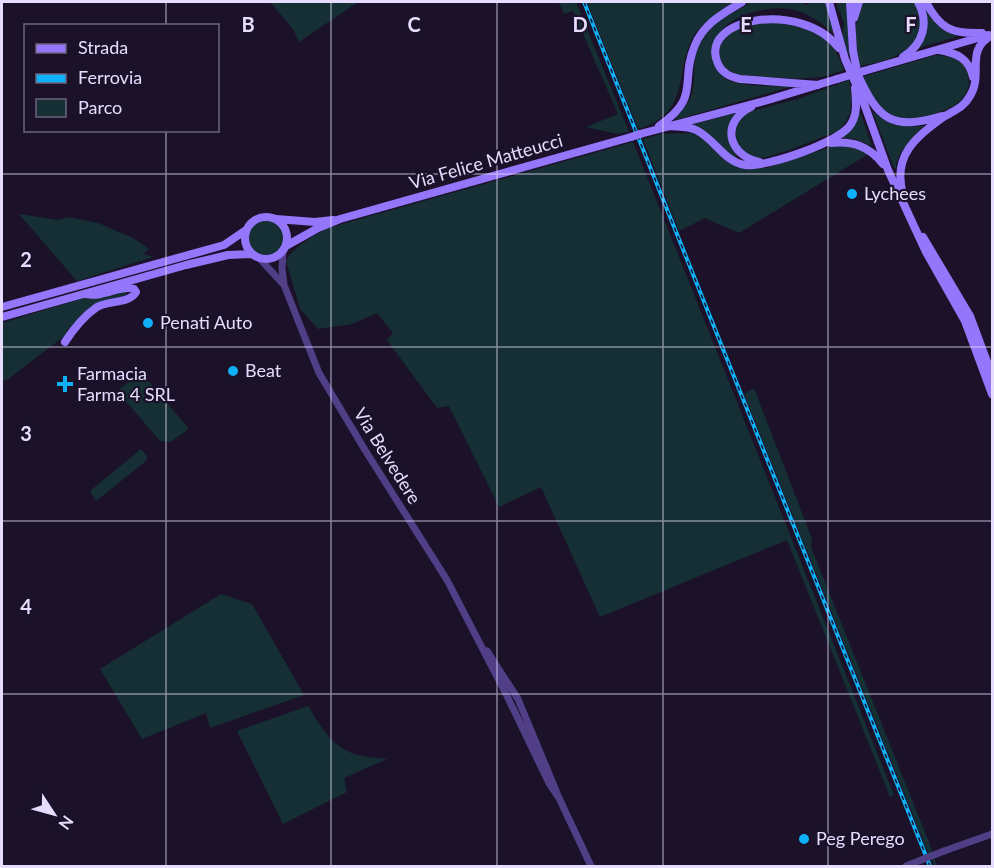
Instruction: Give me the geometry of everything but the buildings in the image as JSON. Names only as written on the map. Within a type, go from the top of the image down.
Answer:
[{"type":"main road","points":[[656,129],[676,112],[687,96],[691,56],[703,30],[713,20],[742,2]]},
{"type":"main road","points":[[828,2],[845,59]]},
{"type":"main road","points":[[850,2],[852,40],[862,98],[882,154],[910,220],[965,321],[993,394]]},
{"type":"main road","points":[[852,40],[854,15],[859,2]]},
{"type":"main road","points":[[891,63],[911,52],[922,34],[925,21],[918,2]]},
{"type":"main road","points":[[926,2],[934,15],[947,28],[966,33],[993,34]]},
{"type":"main road","points":[[818,85],[740,79],[729,76],[718,63],[716,50],[718,42],[730,27],[743,19],[767,12],[784,12],[802,16],[822,27],[833,39],[858,75],[872,103],[891,119],[913,124],[946,115]]},
{"type":"main road","points":[[763,164],[740,154],[732,141],[733,124],[744,111],[768,100],[993,34]]},
{"type":"main road","points":[[993,34],[979,45],[972,93],[964,105],[946,115],[916,139],[903,157],[899,180],[910,220],[931,248],[965,308],[993,375]]},
{"type":"main road","points":[[934,50],[954,53],[963,58],[972,71],[974,84]]},
{"type":"main road","points":[[669,126],[697,130],[726,156],[738,163],[763,164],[826,143],[842,134],[853,120],[858,75]]},
{"type":"main road","name":"Via Felice Matteucci","points":[[260,259],[270,260],[318,228],[340,219],[656,129],[768,100]]},
{"type":"main road","points":[[826,143],[846,142],[863,146],[874,153],[888,170]]},
{"type":"main road","name":"Via Felice Matteucci","points":[[2,307],[224,245],[262,217],[315,222],[340,219]]},
{"type":"main road","points":[[276,219],[286,231],[284,249]]},
{"type":"main road","points":[[246,230],[245,243],[251,255]]},
{"type":"main road","points":[[2,317],[228,255],[251,255],[260,259]]},
{"type":"main road","points":[[65,342],[77,324],[97,308],[130,298],[136,292],[129,288],[96,296],[85,294]]},
{"type":"street","name":"Via Belvedere","points":[[284,249],[282,269],[284,285],[319,374],[364,450],[441,570],[477,637],[549,783],[559,798]]},
{"type":"street","name":"Via Belvedere","points":[[260,259],[284,285]]},
{"type":"street","name":"Via Belvedere","points":[[477,637],[518,699],[559,798],[591,867]]},
{"type":"street","points":[[503,674],[514,700],[512,707],[518,709],[531,732]]},
{"type":"street","name":"Via Belvedere","points":[[531,747],[535,748],[544,759]]},
{"type":"street","points":[[906,867],[993,834]]},
{"type":"green space","points":[[270,2],[358,2],[299,42],[293,29]]},
{"type":"green space","points":[[559,2],[576,2],[629,132],[617,134],[586,127],[618,114],[573,11],[564,14]]},
{"type":"green space","points":[[587,2],[734,2],[710,19],[695,34],[687,53],[678,93],[666,114],[655,122],[638,129]]},
{"type":"green space","points":[[750,2],[801,2],[807,5],[809,2],[825,2],[834,30],[833,34],[813,18],[790,9],[764,10],[737,18],[718,35],[713,47],[714,60],[720,73],[732,82],[757,86],[790,87],[675,120],[692,93],[696,51],[704,36],[715,23]]},
{"type":"green space","points":[[836,2],[848,2],[849,56],[842,36],[844,23]]},
{"type":"green space","points":[[863,2],[914,2],[921,18],[917,38],[896,56],[859,66],[856,25]]},
{"type":"green space","points":[[922,2],[925,2],[945,30],[956,37],[918,48],[922,40]]},
{"type":"green space","points":[[772,15],[798,19],[818,29],[833,46],[844,70],[826,76],[790,78],[758,77],[733,73],[726,69],[720,57],[723,41],[729,34],[746,23]]},
{"type":"green space","points":[[936,55],[954,58],[964,66],[967,71],[968,89],[955,105],[923,118],[900,118],[890,114],[874,100],[862,77]]},
{"type":"green space","points":[[849,80],[851,109],[846,121],[836,132],[785,151],[758,158],[746,154],[737,146],[735,128],[748,112],[798,99]]},
{"type":"green space","points":[[872,111],[896,124],[923,126],[899,156],[896,168],[894,168]]},
{"type":"green space","points":[[737,112],[729,138],[738,160],[691,125]]},
{"type":"green space","points":[[860,112],[872,146],[855,139],[843,138]]},
{"type":"green space","points":[[690,133],[697,135],[745,168],[766,168],[837,145],[845,145],[870,153],[739,233],[705,218],[679,231],[643,139],[660,134]]},
{"type":"green space","points":[[633,142],[894,795],[890,797],[787,540],[600,617],[541,487],[499,507],[449,406],[437,408],[387,340],[393,333],[377,313],[352,324],[318,329],[300,309],[286,261],[299,246],[328,228]]},
{"type":"green space","points":[[19,214],[58,220],[69,217],[98,223],[133,238],[149,249],[143,254],[153,257],[77,281]]},
{"type":"green space","points":[[266,221],[278,227],[284,239],[278,251],[266,257],[254,251],[248,239],[254,227]]},
{"type":"green space","points":[[126,290],[126,295],[101,302],[67,330],[67,334],[7,380],[2,381],[2,323],[84,298],[95,299]]},
{"type":"green space","points":[[141,372],[189,429],[170,442],[160,441],[117,391]]},
{"type":"green space","points":[[754,388],[812,539],[811,547],[937,866],[926,848],[744,394]]},
{"type":"green space","points":[[141,449],[147,456],[146,461],[96,501],[90,491]]},
{"type":"green space","points":[[221,594],[252,604],[304,695],[210,728],[206,713],[142,739],[100,669]]},
{"type":"green space","points":[[308,706],[324,730],[339,746],[358,755],[387,759],[344,778],[347,792],[283,824],[237,731]]},
{"type":"railway","points":[[584,2],[930,866]]},
{"type":"place","name":"Lychees","points":[[852,194]]},
{"type":"place","name":"Penati Auto","points":[[148,323]]},
{"type":"place","name":"Beat","points":[[233,371]]},
{"type":"place","name":"Farmacia Farma 4 SRL","points":[[65,384]]},
{"type":"place","name":"Peg Perego","points":[[804,839]]}]
